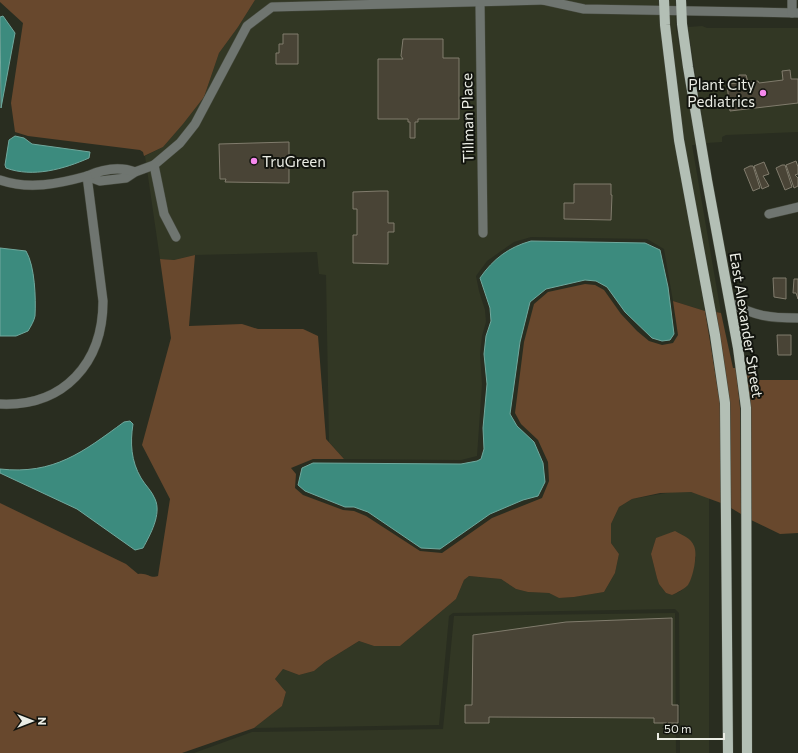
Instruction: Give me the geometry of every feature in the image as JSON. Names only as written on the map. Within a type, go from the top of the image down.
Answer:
[{"type":"main road","name":"East Alexander Street","points":[[681,0],[682,24],[689,74],[738,348],[746,408],[747,753]]},
{"type":"main road","points":[[664,5],[679,140],[715,335],[725,403],[728,753]]},
{"type":"street","points":[[0,180],[31,186],[50,185],[87,176],[99,171],[125,168],[136,172],[154,165],[180,142],[195,124],[247,26],[272,7],[408,2],[544,0],[584,9],[664,5],[682,11],[795,13],[792,0]]},
{"type":"street","name":"Tillman Place","points":[[479,1],[483,233]]},
{"type":"street","points":[[154,165],[164,214],[176,236]]},
{"type":"street","points":[[0,404],[20,404],[43,399],[74,381],[86,364],[98,342],[103,319],[103,301],[87,176]]},
{"type":"street","points":[[770,214],[798,207]]},
{"type":"street","points":[[730,303],[752,314],[770,318],[798,318]]},
{"type":"shaded area","points":[[0,0],[255,0],[219,53],[204,97],[163,147],[144,156],[143,152],[140,150],[28,136],[15,132],[11,103],[23,23],[0,2]]},
{"type":"shaded area","points":[[255,0],[658,0],[674,141],[705,311],[673,301],[664,249],[647,239],[531,237],[514,242],[487,261],[476,276],[485,310],[486,322],[482,336],[480,354],[482,384],[477,456],[461,460],[344,459],[329,442],[326,275],[319,274],[317,252],[195,255],[174,260],[160,259],[145,156],[163,147],[204,97],[219,53]]},
{"type":"shaded area","points":[[669,0],[675,0],[676,28],[696,145],[692,145],[721,313],[716,312],[684,140],[670,25]]},
{"type":"shaded area","points":[[702,26],[707,28],[798,28],[798,132],[726,135],[722,137],[722,142],[706,143],[688,27]]},
{"type":"shaded area","points":[[195,255],[189,326],[242,324],[258,329],[303,329],[318,336],[326,439],[344,459],[313,459],[291,468],[296,474],[295,488],[303,495],[343,510],[354,511],[366,516],[420,551],[442,553],[492,518],[542,498],[549,481],[548,462],[538,440],[521,424],[515,413],[524,342],[534,304],[548,292],[585,284],[595,285],[604,290],[621,314],[637,331],[649,341],[662,345],[673,343],[678,335],[673,301],[705,311],[720,403],[721,503],[691,492],[660,493],[632,499],[619,507],[611,524],[611,543],[619,554],[615,573],[604,592],[559,598],[549,593],[528,592],[516,589],[501,579],[469,576],[464,580],[456,599],[400,646],[374,646],[359,641],[325,662],[314,671],[299,675],[283,669],[275,679],[286,692],[282,706],[254,728],[182,753],[0,753],[0,503],[126,564],[138,574],[153,577],[158,576],[170,499],[142,445],[171,338],[160,259],[174,260]]},
{"type":"shaded area","points":[[716,312],[721,313],[733,368],[736,368],[740,408],[741,514],[731,508],[730,403]]},
{"type":"shaded area","points":[[746,368],[754,368],[756,378],[760,380],[798,380],[798,533],[780,534],[751,520],[751,408]]},
{"type":"shaded area","points":[[672,492],[691,492],[709,497],[709,753],[680,753],[679,613],[675,609],[453,613],[449,616],[439,725],[254,728],[282,706],[286,692],[275,679],[283,669],[299,675],[314,671],[325,662],[359,641],[374,646],[400,646],[456,599],[464,580],[469,576],[501,579],[516,589],[528,592],[549,593],[559,598],[604,592],[615,573],[619,554],[611,543],[611,524],[619,507],[632,499]],"holes":[[[656,538],[696,557],[689,583],[681,591],[672,595],[666,593],[659,584],[651,554]]]},
{"type":"shaded area","points":[[675,531],[693,543],[695,560],[690,582],[682,590],[672,595],[666,593],[659,584],[651,554],[656,538]]},
{"type":"shaded area","points":[[675,613],[676,753],[194,753],[252,732],[443,729],[454,616]]},
{"type":"water","points":[[3,16],[15,33],[1,108],[0,17]]},
{"type":"water","points":[[15,136],[24,138],[32,144],[90,152],[89,158],[69,166],[48,171],[16,171],[6,168],[5,165],[9,140]]},
{"type":"water","points":[[531,241],[645,243],[660,250],[668,287],[674,334],[670,340],[662,341],[652,338],[625,312],[607,287],[596,281],[585,280],[546,289],[530,302],[520,342],[510,414],[517,426],[534,442],[543,463],[545,482],[538,496],[523,500],[490,514],[440,549],[421,548],[368,512],[354,507],[345,507],[305,491],[298,485],[302,468],[313,463],[461,464],[481,459],[484,449],[483,428],[487,384],[484,354],[486,336],[491,321],[490,308],[480,278],[490,265],[502,255],[509,250]]},
{"type":"water","points":[[0,248],[26,251],[33,274],[35,318],[28,331],[16,336],[0,336]]},
{"type":"water","points":[[130,421],[133,424],[132,452],[135,465],[141,478],[154,496],[157,505],[156,518],[143,548],[135,550],[77,509],[0,473],[0,469],[19,470],[36,468],[52,465],[67,459],[95,443],[124,422]]},
{"type":"building","points":[[283,34],[298,34],[298,64],[276,64],[276,53],[279,53],[279,44],[283,44]]},
{"type":"building","points":[[403,39],[443,39],[443,58],[459,58],[459,119],[418,119],[418,122],[415,122],[415,138],[410,138],[410,122],[408,122],[408,119],[378,119],[378,59],[403,59],[401,56]]},
{"type":"building","name":"Plant City Pediatrics","points":[[790,70],[791,79],[798,79],[798,103],[730,111],[727,84],[739,83],[739,75],[746,75],[748,82],[758,81],[759,83],[783,80],[782,71]]},
{"type":"building","name":"TruGreen","points":[[289,142],[289,183],[225,182],[226,179],[220,179],[219,144]]},
{"type":"building","points":[[796,161],[798,174],[795,175],[798,178],[798,186],[794,188],[786,165]]},
{"type":"building","points":[[764,162],[769,174],[763,176],[769,186],[762,189],[754,166]]},
{"type":"building","points":[[785,165],[792,187],[785,190],[776,168]]},
{"type":"building","points":[[753,166],[760,188],[753,191],[744,169]]},
{"type":"building","points":[[574,184],[611,184],[611,220],[564,219],[564,203],[574,203]]},
{"type":"building","points":[[388,191],[388,223],[394,223],[394,232],[388,232],[388,264],[353,263],[353,235],[357,235],[357,209],[353,209],[353,192]]},
{"type":"building","points":[[773,278],[786,278],[786,299],[774,297]]},
{"type":"building","points":[[794,279],[798,279],[798,299],[796,293],[793,293]]},
{"type":"building","points":[[777,335],[791,335],[791,355],[778,355]]},
{"type":"building","points":[[672,618],[672,705],[678,705],[678,723],[654,723],[654,718],[489,717],[489,723],[465,723],[465,705],[472,705],[473,635],[566,622]]},
{"type":"place","name":"Plant City Pediatrics","points":[[763,93]]},
{"type":"place","name":"TruGreen","points":[[254,161]]}]
